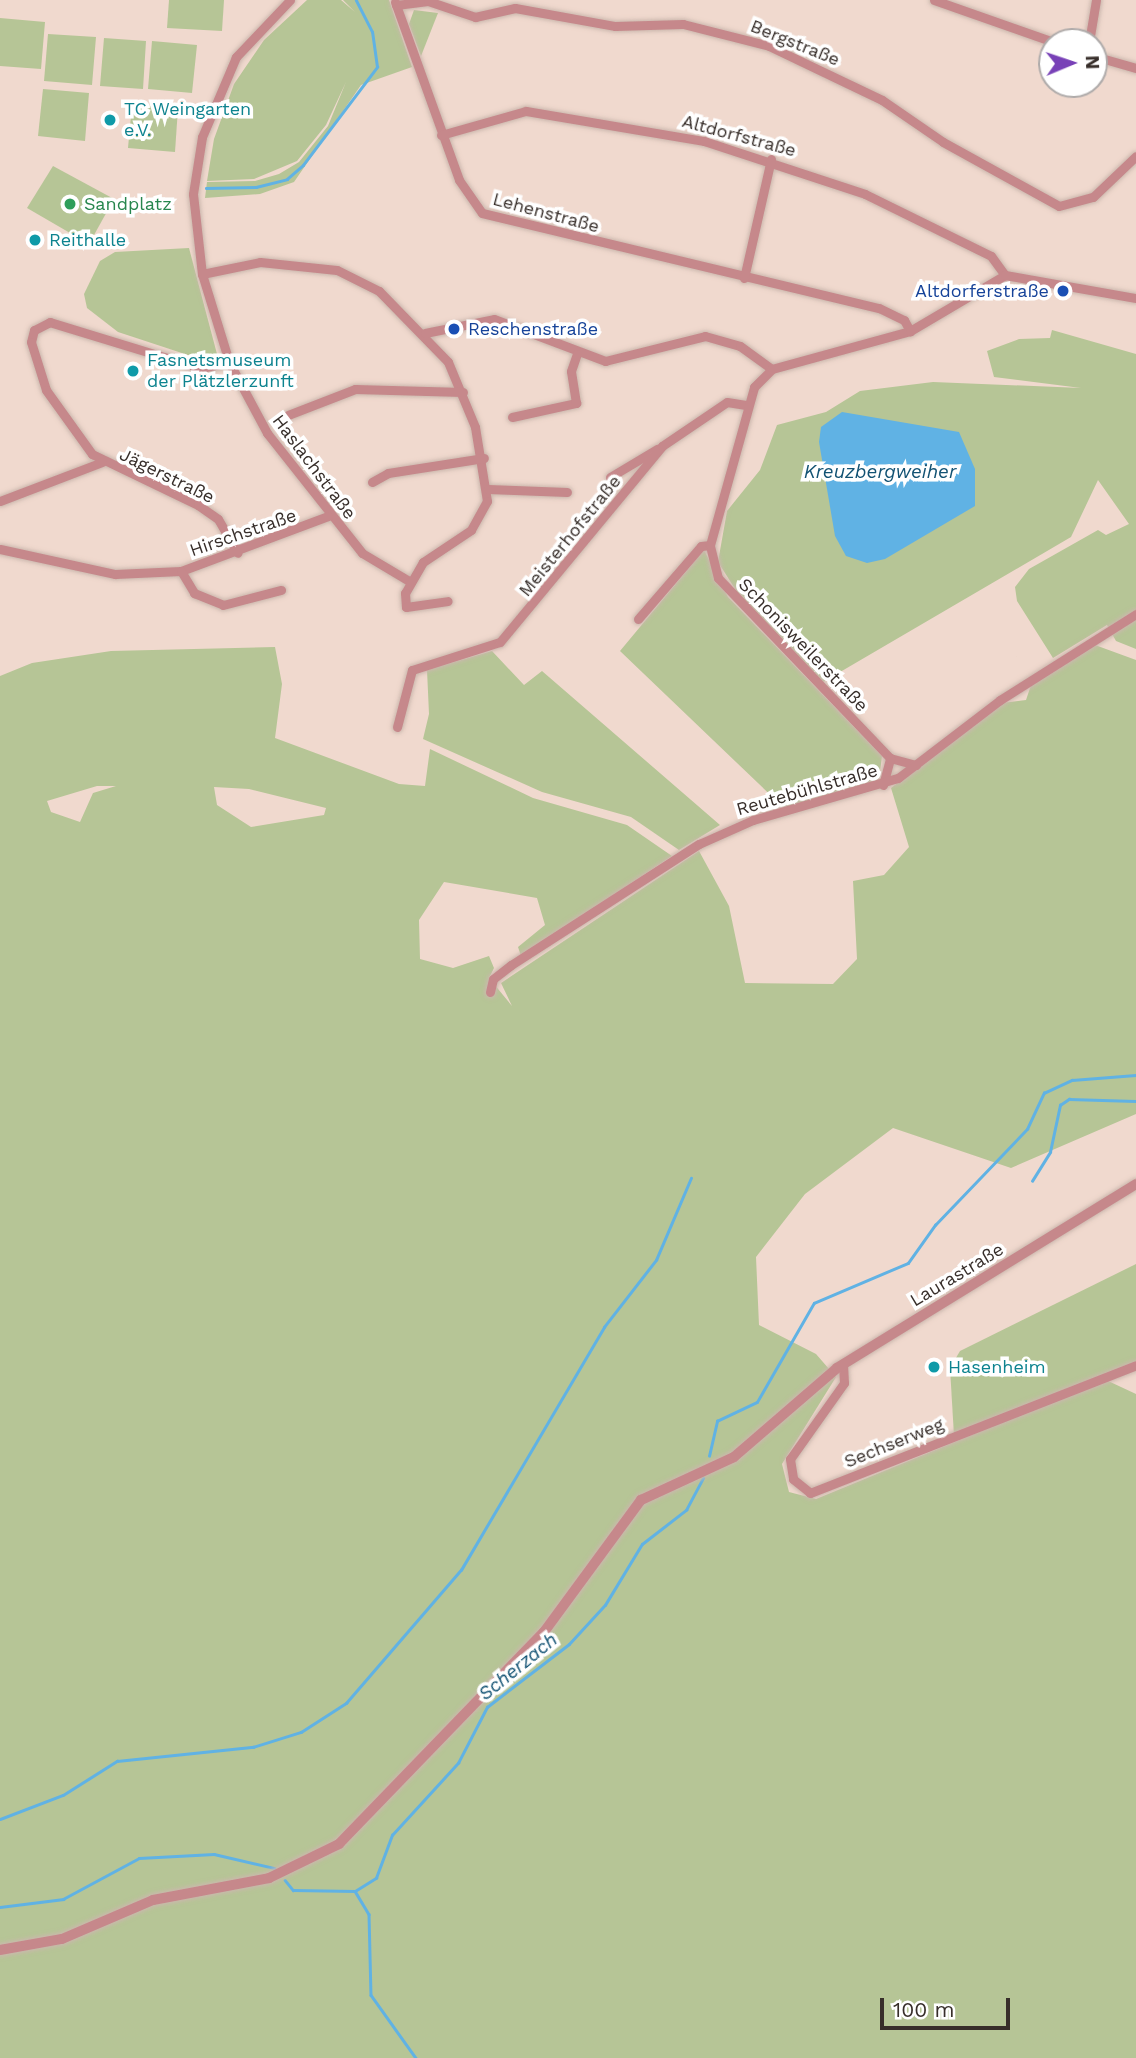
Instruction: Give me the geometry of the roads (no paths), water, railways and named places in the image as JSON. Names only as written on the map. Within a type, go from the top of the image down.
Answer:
[{"type":"street","name":"Haslachstraße","points":[[290,0],[236,57],[202,136],[193,194],[202,274],[229,362],[261,424],[328,516],[362,554],[409,581]]},
{"type":"street","points":[[934,0],[953,3],[1038,36]]},
{"type":"street","points":[[1091,28],[1096,0]]},
{"type":"street","name":"Bergstraße","points":[[395,3],[428,1],[475,17],[515,8],[615,26],[682,24],[769,46],[882,100],[943,142],[1059,206],[1093,197],[1136,156]]},
{"type":"street","name":"Lehenstraße","points":[[395,3],[441,135],[465,194],[482,213],[744,278],[879,308],[904,320],[910,331]]},
{"type":"street","points":[[1108,60],[1136,68]]},
{"type":"street","name":"Altdorfstraße","points":[[441,135],[510,113],[536,111],[771,159],[866,194],[946,233],[991,256],[1005,275]]},
{"type":"street","points":[[744,278],[771,159]]},
{"type":"street","points":[[202,274],[260,262],[337,270],[379,291],[425,333],[463,392],[484,458],[488,489],[471,530],[423,562],[409,581],[406,607],[448,601]]},
{"type":"street","points":[[425,333],[494,319],[577,354],[618,359],[705,336],[740,346],[772,369],[910,331],[1005,275],[1136,298]]},
{"type":"street","name":"Jägerstraße","points":[[229,362],[200,368],[43,323],[31,342],[46,390],[76,437],[102,462],[198,505],[218,519],[239,553]]},
{"type":"street","points":[[512,417],[576,403],[571,371],[577,354]]},
{"type":"street","name":"Schonisweilerstraße","points":[[772,369],[746,405],[710,545],[718,578],[737,602],[890,758]]},
{"type":"street","points":[[288,415],[355,389],[463,392]]},
{"type":"street","name":"Meisterhofstraße","points":[[610,477],[727,402],[746,405]]},
{"type":"street","name":"Meisterhofstraße","points":[[397,727],[412,670],[500,642],[662,446]]},
{"type":"street","points":[[372,482],[388,473],[484,458]]},
{"type":"street","points":[[0,501],[102,462]]},
{"type":"street","points":[[488,489],[567,492]]},
{"type":"street","name":"Hirschstraße","points":[[0,549],[115,574],[181,570],[239,553],[328,516]]},
{"type":"street","points":[[638,619],[701,547],[710,545]]},
{"type":"street","points":[[181,570],[194,593],[223,605],[281,590]]},
{"type":"street","name":"Reutebühlstraße","points":[[490,992],[493,979],[511,965],[699,844],[753,820],[883,785],[916,765],[1000,700],[1136,614]]},
{"type":"street","points":[[883,785],[890,758],[916,765]]},
{"type":"street","name":"Laurastraße","points":[[0,1950],[62,1939],[153,1900],[269,1878],[339,1844],[544,1632],[641,1500],[734,1457],[799,1399],[844,1364],[1136,1184]]},
{"type":"street","name":"Sechserweg","points":[[844,1364],[844,1383],[790,1459],[793,1479],[810,1493],[1136,1364]]},
{"type":"water","name":"Kreuzbergweiher","points":[[842,412],[959,432],[975,469],[975,506],[885,559],[867,563],[846,556],[835,536],[819,442],[821,427]]},
{"type":"waterway","points":[[206,188],[256,187],[287,179],[303,165],[377,67],[372,32],[356,1]]},
{"type":"waterway","name":"Scherzach","points":[[709,1456],[717,1421],[757,1402],[814,1303],[908,1263],[935,1225],[1027,1129],[1044,1093],[1072,1080],[1136,1075]]},
{"type":"waterway","name":"Scherzach","points":[[1032,1181],[1050,1152],[1060,1105],[1069,1099],[1136,1101]]},
{"type":"waterway","points":[[0,1819],[63,1795],[117,1761],[253,1747],[301,1732],[346,1703],[461,1570],[604,1327],[656,1260],[691,1178]]},
{"type":"waterway","name":"Scherzach","points":[[285,1880],[293,1890],[355,1891],[376,1878],[392,1835],[458,1763],[487,1707],[569,1644],[605,1605],[642,1544],[686,1510],[703,1478]]},
{"type":"waterway","name":"Scherzach","points":[[0,1907],[63,1899],[139,1858],[214,1854],[274,1868]]},
{"type":"waterway","points":[[355,1891],[369,1914],[371,1995],[416,2058]]},
{"type":"place","name":"TC Weingarten e.V.","points":[[110,120]]},
{"type":"place","name":"Sandplatz","points":[[70,204]]},
{"type":"place","name":"Reithalle","points":[[35,240]]},
{"type":"place","name":"Altdorferstraße","points":[[1063,291]]},
{"type":"place","name":"Reschenstraße","points":[[454,329]]},
{"type":"place","name":"Fasnetsmuseum der Plätzlerzunft","points":[[133,371]]},
{"type":"place","name":"Hasenheim","points":[[934,1367]]}]
